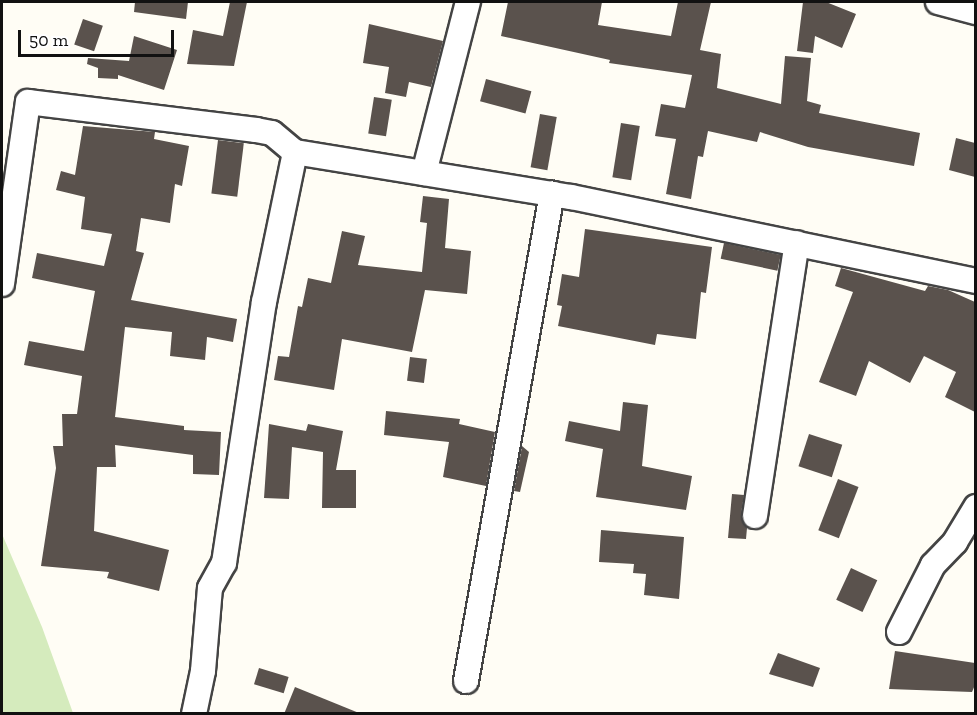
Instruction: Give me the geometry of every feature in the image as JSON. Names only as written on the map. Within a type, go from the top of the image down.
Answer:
[{"type":"street","points":[[424,173],[468,2]]},
{"type":"street","points":[[938,2],[975,12]]},
{"type":"street","points":[[2,284],[28,102],[256,130],[272,134],[295,152],[552,194],[975,281]]},
{"type":"street","points":[[194,714],[203,671],[210,588],[224,563],[264,302],[295,152]]},
{"type":"street","points":[[466,681],[552,194]]},
{"type":"street","points":[[754,516],[797,243]]},
{"type":"street","points":[[899,632],[933,565],[955,542],[975,507]]},
{"type":"green space","points":[[2,534],[42,627],[73,713],[2,713]]},
{"type":"building","points":[[135,2],[188,2],[186,19],[134,12]]},
{"type":"building","points":[[230,2],[247,2],[234,66],[187,64],[193,30],[223,36]]},
{"type":"building","points":[[508,2],[602,2],[598,25],[671,36],[678,2],[711,2],[700,50],[721,54],[717,88],[781,104],[785,56],[811,58],[807,101],[821,105],[819,113],[920,133],[914,166],[808,147],[760,132],[757,142],[708,131],[703,157],[698,156],[691,199],[666,194],[676,139],[655,136],[661,104],[685,108],[692,75],[609,63],[610,60],[501,36]]},
{"type":"building","points":[[803,2],[826,2],[856,14],[842,48],[815,36],[813,53],[797,51]]},
{"type":"building","points":[[83,19],[103,26],[94,51],[74,45]]},
{"type":"building","points":[[369,24],[443,41],[431,87],[409,82],[406,97],[385,93],[389,67],[363,63]]},
{"type":"building","points":[[134,36],[177,50],[164,90],[118,75],[118,79],[98,78],[98,68],[87,64],[88,58],[129,61]]},
{"type":"building","points":[[486,79],[531,91],[525,113],[480,101]]},
{"type":"building","points":[[374,97],[392,100],[386,136],[368,134]]},
{"type":"building","points":[[540,114],[557,117],[547,170],[531,167]]},
{"type":"building","points":[[621,123],[640,126],[631,180],[612,177]]},
{"type":"building","points":[[83,126],[155,132],[154,139],[189,146],[182,186],[175,184],[170,223],[141,218],[136,251],[144,253],[131,300],[237,319],[233,342],[207,337],[205,360],[170,356],[172,332],[125,327],[115,417],[184,426],[184,430],[221,432],[219,475],[193,474],[193,455],[115,445],[116,467],[97,467],[94,531],[169,550],[159,591],[107,578],[109,572],[41,566],[56,468],[53,446],[63,446],[62,414],[77,414],[82,376],[24,365],[29,341],[84,351],[95,291],[32,278],[37,253],[104,266],[112,234],[81,229],[85,197],[56,190],[61,171],[75,175]]},
{"type":"building","points":[[956,138],[975,143],[975,177],[949,170]]},
{"type":"building","points":[[218,140],[244,143],[237,197],[211,194]]},
{"type":"building","points":[[423,196],[449,199],[445,248],[471,251],[467,294],[425,290],[412,352],[342,339],[334,390],[274,380],[278,356],[289,357],[298,306],[302,307],[308,278],[331,283],[342,231],[365,236],[358,265],[422,272],[427,223],[420,222]]},
{"type":"building","points":[[585,229],[712,247],[706,293],[701,292],[696,339],[657,334],[655,345],[558,326],[562,306],[557,305],[562,274],[579,277]]},
{"type":"building","points":[[724,243],[781,255],[777,271],[721,259]]},
{"type":"building","points":[[841,268],[925,291],[928,286],[948,290],[975,302],[975,412],[945,397],[956,372],[924,356],[910,383],[869,361],[856,396],[819,382],[853,292],[835,286]]},
{"type":"building","points":[[410,357],[427,359],[424,383],[407,381]]},
{"type":"building","points":[[623,402],[648,405],[642,466],[692,476],[686,510],[596,497],[603,449],[565,441],[569,421],[620,431]]},
{"type":"building","points":[[386,411],[460,419],[459,424],[495,432],[486,486],[443,477],[449,442],[384,435]]},
{"type":"building","points":[[269,424],[306,431],[308,424],[343,431],[336,470],[356,470],[356,508],[322,508],[323,452],[292,447],[289,499],[264,498]]},
{"type":"building","points":[[809,434],[842,445],[832,477],[798,466]]},
{"type":"building","points":[[522,446],[529,452],[520,492],[514,491]]},
{"type":"building","points":[[838,479],[859,487],[839,538],[818,530]]},
{"type":"building","points":[[732,494],[744,495],[741,514],[747,528],[746,539],[728,538]]},
{"type":"building","points":[[601,530],[684,537],[679,599],[644,595],[646,574],[633,573],[634,564],[599,562]]},
{"type":"building","points":[[851,568],[877,580],[862,612],[836,600]]},
{"type":"building","points":[[895,651],[975,663],[975,685],[972,692],[889,689]]},
{"type":"building","points":[[778,653],[820,668],[813,687],[769,674]]},
{"type":"building","points":[[259,668],[289,677],[284,693],[254,684]]},
{"type":"building","points":[[295,687],[359,713],[359,714],[284,714]]}]
